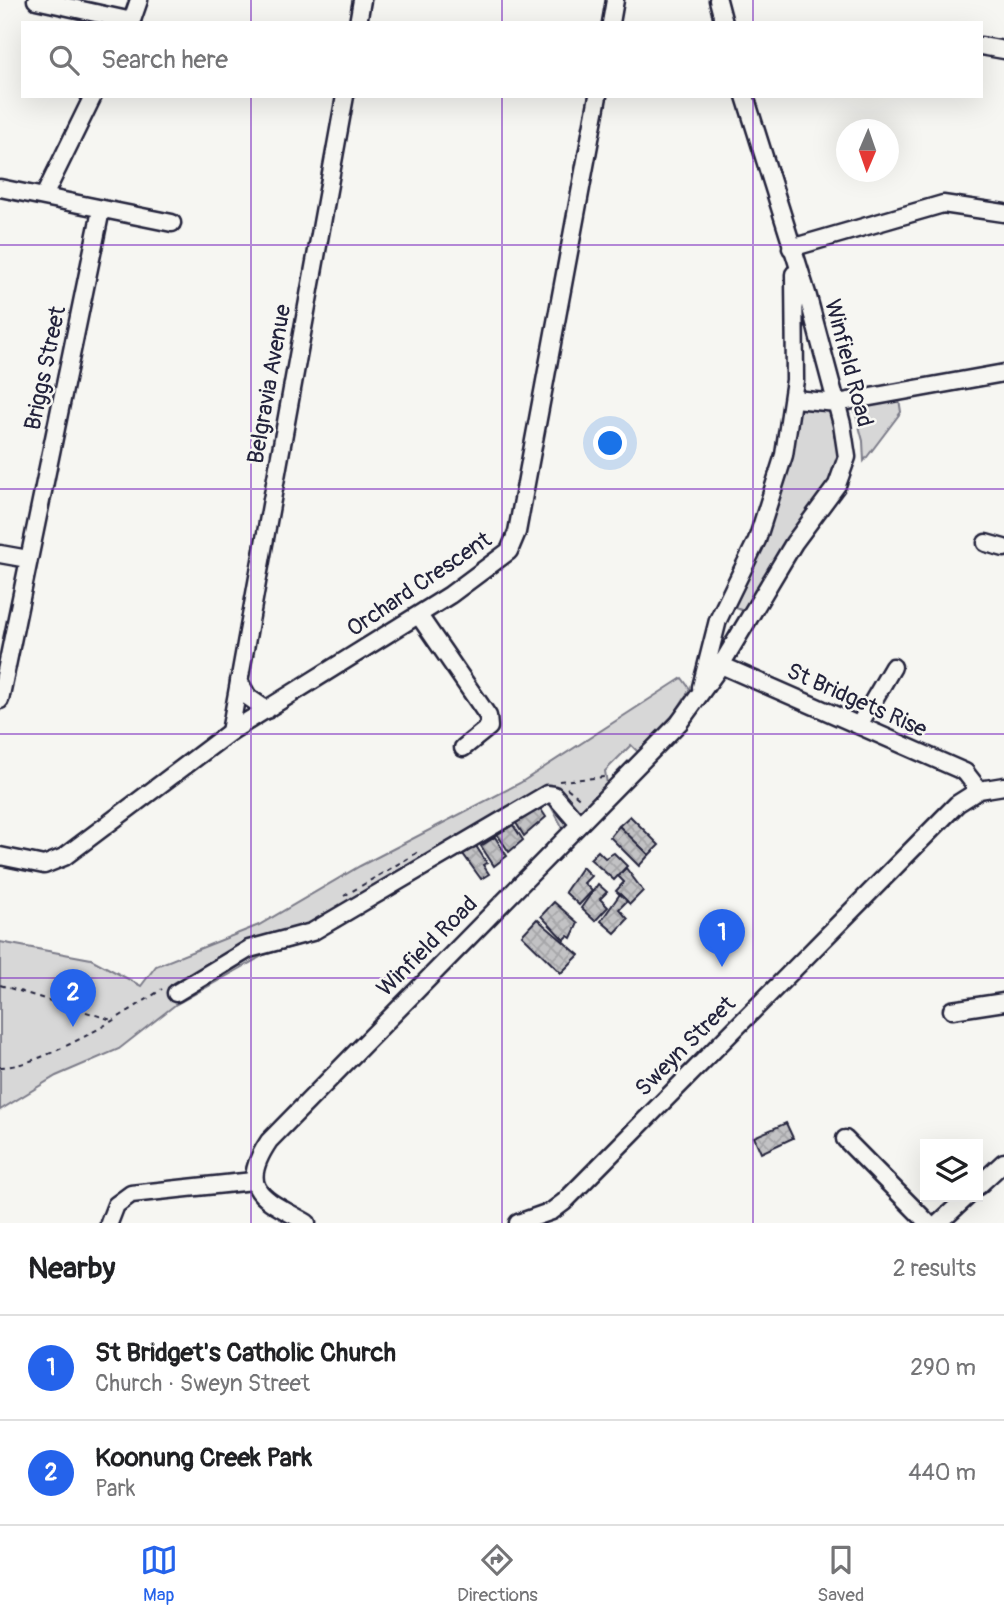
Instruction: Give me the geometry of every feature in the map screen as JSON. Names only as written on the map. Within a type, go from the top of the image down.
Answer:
[{"type":"street","points":[[37,0],[127,21]]},
{"type":"street","points":[[131,21],[139,0]]},
{"type":"street","points":[[358,21],[362,0]]},
{"type":"street","points":[[611,21],[615,0]]},
{"type":"street","points":[[718,0],[723,21]]},
{"type":"street","points":[[983,46],[1004,50]]},
{"type":"street","points":[[44,196],[92,98]]},
{"type":"street","name":"Belgravia Avenue","points":[[230,732],[345,98]]},
{"type":"street","name":"Orchard Crescent","points":[[0,856],[44,865],[64,858],[230,732],[420,617],[509,551],[514,544],[598,98]]},
{"type":"street","name":"Winfield Road","points":[[253,1181],[259,1158],[277,1131],[593,811],[696,701],[715,662],[842,476],[847,448],[836,403],[808,297],[747,98]]},
{"type":"street","points":[[0,188],[172,223]]},
{"type":"street","points":[[791,248],[943,204],[1004,213]]},
{"type":"street","name":"Briggs Street","points":[[0,700],[101,209]]},
{"type":"street","name":"Winfield Road","points":[[715,662],[723,607],[757,540],[785,455],[794,399],[797,315],[791,248]]},
{"type":"street","points":[[794,399],[836,403],[1004,373]]},
{"type":"street","points":[[986,542],[1004,548]]},
{"type":"street","points":[[0,554],[28,559]]},
{"type":"street","points":[[420,617],[488,716],[489,727],[463,748]]},
{"type":"street","name":"St Bridgets Rise","points":[[715,662],[965,772],[979,790]]},
{"type":"street","points":[[859,725],[893,667]]},
{"type":"street","points":[[239,681],[248,696],[267,710]]},
{"type":"street","name":"Sweyn Street","points":[[518,1223],[552,1211],[564,1202],[957,804],[979,790],[1004,786]]},
{"type":"street","points":[[176,993],[249,949],[312,932],[547,794],[554,795],[579,824]]},
{"type":"street","points":[[952,1010],[1004,1002]]},
{"type":"street","points":[[845,1139],[928,1223]]},
{"type":"street","points":[[983,1181],[1004,1162]]},
{"type":"street","points":[[109,1223],[116,1205],[131,1194],[253,1181],[262,1196],[307,1223]]},
{"type":"street","points":[[939,1223],[962,1202]]},
{"type":"path","points":[[593,811],[558,781],[603,775],[616,787]]},
{"type":"path","points":[[0,985],[116,1022]]},
{"type":"path","points":[[0,1067],[12,1065]]},
{"type":"shaded area","points":[[899,399],[901,412],[864,461],[863,441],[854,407]]},
{"type":"shaded area","points":[[800,406],[833,410],[841,470],[744,611],[733,607]]},
{"type":"shaded area","points":[[682,678],[690,689],[675,713],[638,752],[631,745],[605,771],[607,784],[563,828],[547,799],[337,928],[302,944],[264,955],[175,1005],[119,1049],[56,1076],[0,1110],[0,942],[91,959],[141,986],[156,966],[259,925],[360,866],[520,783]]},
{"type":"building","points":[[540,808],[546,817],[524,836],[516,823]]},
{"type":"building","points":[[630,816],[659,845],[649,855],[619,826]]},
{"type":"building","points":[[513,825],[523,840],[509,852],[497,834]]},
{"type":"building","points":[[619,826],[649,855],[639,866],[610,837]]},
{"type":"building","points":[[495,837],[507,856],[494,866],[481,846]]},
{"type":"building","points":[[476,846],[487,863],[483,865],[489,874],[481,879],[463,854]]},
{"type":"building","points":[[598,851],[605,858],[614,853],[627,866],[614,880],[590,859]]},
{"type":"building","points":[[582,867],[591,876],[584,883],[592,891],[579,905],[565,892]]},
{"type":"building","points":[[626,868],[643,891],[630,904],[616,891],[624,882],[618,876]]},
{"type":"building","points":[[598,884],[607,892],[600,899],[608,907],[595,921],[581,908]]},
{"type":"building","points":[[620,894],[627,901],[619,909],[628,919],[615,933],[601,921]]},
{"type":"building","points":[[554,902],[578,923],[571,938],[568,936],[564,940],[541,916]]},
{"type":"building","points":[[537,919],[579,955],[561,973],[522,935]]},
{"type":"building","points":[[786,1123],[793,1138],[761,1153],[754,1137]]},
{"type":"place","name":"St Bridget's Catholic Church","points":[[722,967]]},
{"type":"place","name":"Koonung Creek Park","points":[[73,1027]]}]
